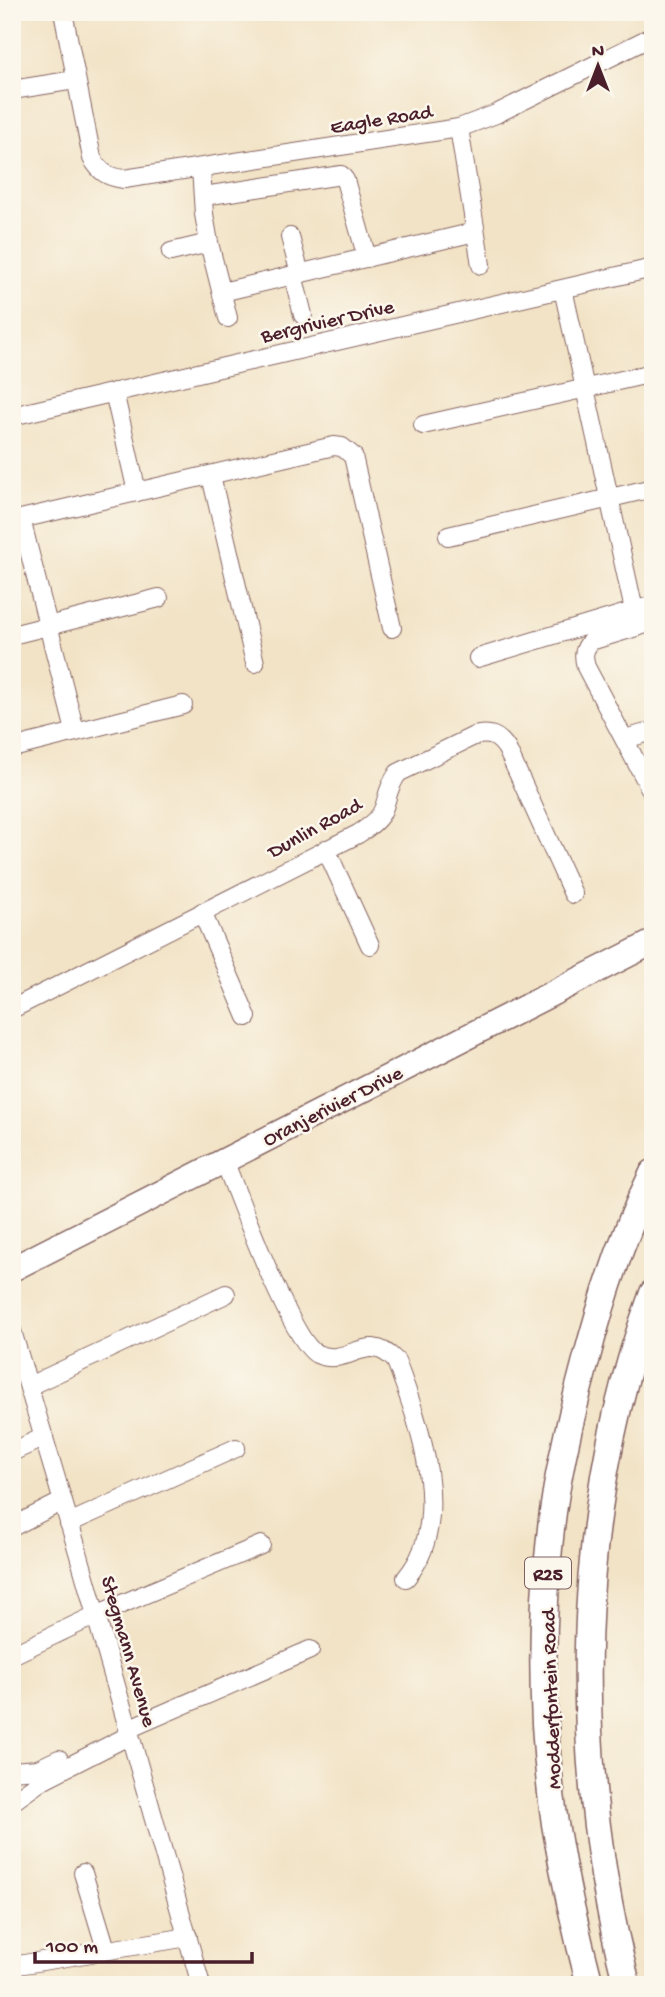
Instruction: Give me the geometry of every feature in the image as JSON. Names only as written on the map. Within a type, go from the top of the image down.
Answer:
[{"type":"main road","name":"Modderfontein Road","points":[[590,1985],[574,1922],[555,1823],[547,1733],[544,1627],[551,1527],[566,1436],[597,1319],[638,1203],[653,1173]]},
{"type":"main road","name":"Modderfontein Road","points":[[627,1985],[613,1930],[596,1830],[590,1740],[588,1634],[595,1534],[610,1443],[641,1326],[653,1293]]},
{"type":"street","points":[[12,90],[75,80],[63,12]]},
{"type":"street","name":"Eagle Road","points":[[75,80],[92,158],[99,170],[111,177],[124,179],[459,128],[496,114],[653,36]]},
{"type":"street","points":[[459,128],[481,265]]},
{"type":"street","points":[[201,168],[209,243],[228,318]]},
{"type":"street","points":[[204,196],[341,176],[345,180],[367,258]]},
{"type":"street","points":[[222,292],[475,232]]},
{"type":"street","points":[[290,237],[303,315]]},
{"type":"street","points":[[171,252],[209,243]]},
{"type":"street","name":"Bergrivier Drive","points":[[565,294],[653,268]]},
{"type":"street","name":"Bergrivier Drive","points":[[12,416],[115,396],[565,294],[653,279]]},
{"type":"street","points":[[565,294],[634,610]]},
{"type":"street","points":[[423,425],[653,373]]},
{"type":"street","points":[[115,396],[138,492]]},
{"type":"street","name":"Bergrivier Drive","points":[[12,424],[115,396]]},
{"type":"street","points":[[75,731],[17,520],[334,446],[342,447],[349,452],[355,463],[392,628]]},
{"type":"street","points":[[211,476],[255,663]]},
{"type":"street","points":[[448,536],[653,488]]},
{"type":"street","points":[[12,635],[159,598]]},
{"type":"street","points":[[478,658],[653,605]]},
{"type":"street","points":[[653,622],[591,642],[583,657],[653,794]]},
{"type":"street","points":[[12,748],[183,705]]},
{"type":"street","points":[[625,740],[653,731]]},
{"type":"street","name":"Dunlin Road","points":[[12,1010],[375,824],[385,810],[392,782],[398,773],[474,736],[493,734],[502,741],[573,894]]},
{"type":"street","points":[[326,849],[370,944]]},
{"type":"street","points":[[202,912],[247,1017]]},
{"type":"street","name":"Oranjerivier Drive","points":[[12,1269],[653,942]]},
{"type":"street","points":[[224,1160],[304,1343],[315,1353],[329,1357],[344,1356],[373,1347],[386,1350],[396,1361],[428,1464],[431,1490],[422,1552],[418,1565],[406,1578]]},
{"type":"street","points":[[24,1390],[226,1294]]},
{"type":"street","name":"Stegmann Avenue","points":[[12,1331],[24,1390],[44,1437],[201,1985]]},
{"type":"street","points":[[12,1452],[44,1437]]},
{"type":"street","points":[[69,1523],[236,1448]]},
{"type":"street","points":[[12,1527],[63,1501]]},
{"type":"street","points":[[12,1655],[96,1615],[261,1545]]},
{"type":"street","points":[[12,1771],[38,1769],[310,1650]]},
{"type":"street","points":[[12,1802],[44,1779],[128,1730]]},
{"type":"street","points":[[83,1873],[106,1949]]},
{"type":"street","points":[[12,1966],[188,1937]]}]
